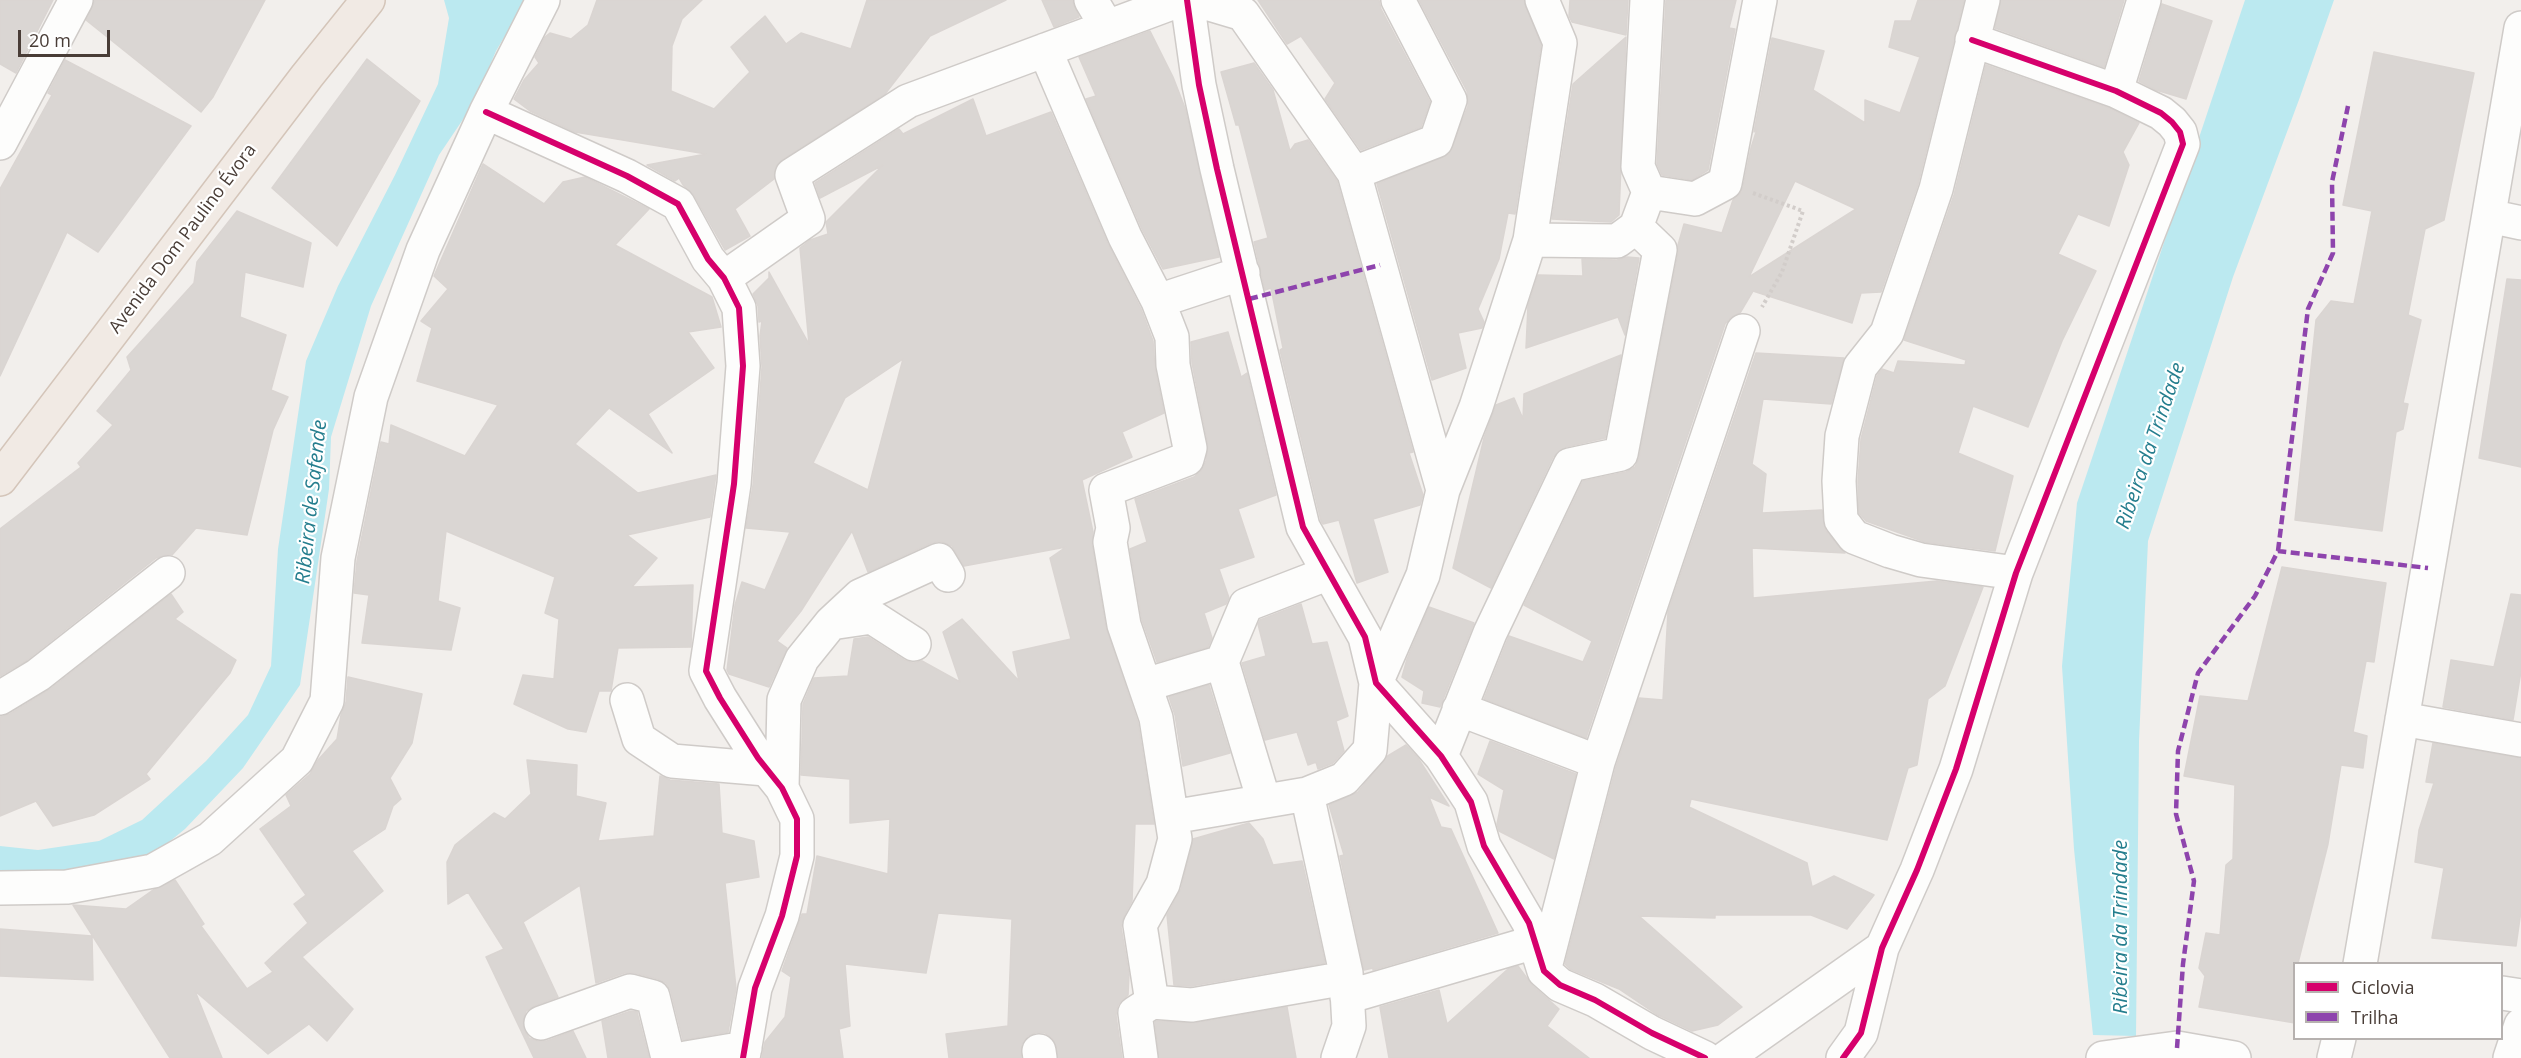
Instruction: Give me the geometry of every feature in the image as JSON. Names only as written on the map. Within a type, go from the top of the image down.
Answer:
[{"type":"main road","name":"Avenida Dom Paulino Évora","points":[[0,479],[307,76],[368,0]]},
{"type":"street","points":[[0,143],[76,0]]},
{"type":"street","points":[[0,888],[67,887],[153,872],[210,839],[297,760],[327,701],[338,558],[371,398],[423,250],[486,112],[543,0]]},
{"type":"street","points":[[724,278],[808,219],[792,175],[908,101],[1045,50],[1099,14],[1180,0]]},
{"type":"street","points":[[1187,0],[1199,85],[1303,527],[1365,637],[1376,683],[1441,756],[1471,802],[1484,846],[1529,923],[1540,956],[1560,985],[1595,1000],[1641,1027],[1728,1057],[1882,948]]},
{"type":"street","points":[[1196,0],[1243,14],[1354,173],[1443,490]]},
{"type":"street","points":[[1354,173],[1436,141],[1450,100],[1398,0]]},
{"type":"street","points":[[1172,817],[1307,794],[1344,778],[1370,750],[1376,683],[1423,575],[1443,490],[1476,407],[1530,240],[1560,43],[1542,0]]},
{"type":"street","points":[[1530,240],[1617,241],[1636,227],[1649,192],[1638,167],[1647,0]]},
{"type":"street","points":[[1649,192],[1695,199],[1725,183],[1760,0]]},
{"type":"street","points":[[1983,0],[1936,189],[1887,333],[1860,367],[1842,436],[1839,481],[1840,520],[1854,537],[1890,551],[1921,560],[2016,573]]},
{"type":"street","points":[[2115,92],[2144,0]]},
{"type":"street","points":[[2360,962],[2521,28]]},
{"type":"street","points":[[1843,1058],[1861,1033],[1882,948],[1917,870],[1956,769],[2016,573],[2183,144],[2180,132],[2161,113],[2115,92],[1972,40]]},
{"type":"street","points":[[1045,50],[1125,237],[1158,301],[1172,337],[1173,364],[1190,448],[1187,459],[1106,490],[1113,528],[1110,542],[1124,625],[1156,718],[1175,839],[1163,884],[1140,926],[1152,1002]]},
{"type":"street","points":[[486,112],[627,176],[678,204],[708,259],[724,278],[739,308],[743,366],[734,484],[706,671],[720,698],[774,779],[797,819],[797,856],[782,915],[755,988],[744,1053],[686,1058]]},
{"type":"street","points":[[2489,216],[2521,223]]},
{"type":"street","points":[[1441,756],[1490,633],[1570,465],[1621,454],[1660,250],[1636,227]]},
{"type":"street","points":[[1158,301],[1243,273]]},
{"type":"street","points":[[1540,956],[1598,762],[1743,331]]},
{"type":"street","points":[[774,779],[784,700],[802,659],[831,623],[860,596],[939,560],[948,575]]},
{"type":"street","points":[[0,698],[38,675],[168,573]]},
{"type":"street","points":[[1264,801],[1222,662],[1246,605],[1329,573]]},
{"type":"street","points":[[831,623],[872,617],[914,644]]},
{"type":"street","points":[[1145,685],[1222,662]]},
{"type":"street","points":[[627,700],[639,739],[672,761],[774,779]]},
{"type":"street","points":[[1459,709],[1598,762]]},
{"type":"street","points":[[2402,719],[2521,740]]},
{"type":"street","points":[[1307,794],[1347,988],[1349,1026],[1338,1058]]},
{"type":"street","points":[[1141,1058],[1135,1013],[1152,1002],[1192,1005],[1347,988],[1540,956]]},
{"type":"street","points":[[541,1023],[630,991],[653,997],[668,1058]]},
{"type":"street","points":[[2503,993],[2521,996]]},
{"type":"street","points":[[2510,1058],[2521,1025]]},
{"type":"street","points":[[2334,1058],[2338,1040]]},
{"type":"street","points":[[2103,1058],[2177,1048],[2234,1058]]},
{"type":"path","points":[[1725,183],[1803,211],[1782,272],[1763,305],[1743,331]]},
{"type":"water","name":"Ribeira de Safende","points":[[444,0],[526,0],[496,51],[474,103],[439,155],[371,306],[331,437],[329,489],[300,685],[243,768],[185,829],[143,863],[45,878],[0,877],[0,846],[38,850],[99,841],[142,820],[206,761],[248,715],[271,666],[278,549],[306,361],[338,286],[395,175],[438,84],[449,18]]},
{"type":"water","name":"Ribeira da Trindade","points":[[2245,0],[2334,0],[2233,277],[2148,541],[2139,741],[2136,1036],[2093,1035],[2074,849],[2062,666],[2077,503]]},
{"type":"building","points":[[0,0],[53,0],[16,73],[0,64]]},
{"type":"building","points":[[95,0],[265,0],[213,97],[201,112],[86,20]]},
{"type":"building","points":[[597,0],[702,0],[682,19],[672,46],[671,91],[714,109],[750,72],[731,47],[765,16],[786,44],[801,33],[851,49],[867,0],[1006,0],[930,36],[885,94],[782,160],[776,166],[774,179],[735,209],[750,236],[725,250],[694,195],[679,178],[675,181],[647,165],[706,154],[575,132],[530,111],[514,99],[524,80],[539,63],[535,57],[545,37],[550,33],[571,39],[588,25]]},
{"type":"building","points":[[1042,0],[1072,0],[1079,17],[1054,27]]},
{"type":"building","points":[[1258,0],[1379,0],[1381,9],[1430,102],[1421,127],[1361,150],[1325,99],[1335,83],[1301,36],[1287,44]]},
{"type":"building","points":[[1419,0],[1524,0],[1541,45],[1515,214],[1508,213],[1499,259],[1478,309],[1484,322],[1482,328],[1458,333],[1466,368],[1432,380],[1377,184],[1449,154],[1468,106],[1467,91]]},
{"type":"building","points":[[1570,0],[1628,0],[1626,35],[1572,22],[1569,16]]},
{"type":"building","points":[[1666,0],[1736,0],[1729,28],[1735,29],[1708,170],[1692,180],[1662,175],[1657,164]]},
{"type":"building","points":[[1918,0],[1964,0],[1918,184],[1881,292],[1861,293],[1852,323],[1753,291],[1740,313],[1731,317],[1725,324],[1586,738],[1484,699],[1509,636],[1583,662],[1592,641],[1524,605],[1583,481],[1626,472],[1635,467],[1639,458],[1678,245],[1684,224],[1722,233],[1733,200],[1740,194],[1743,187],[1757,129],[1754,132],[1772,38],[1824,51],[1813,90],[1865,123],[1865,100],[1900,113],[1920,57],[1889,47],[1895,21],[1911,21]],"holes":[[[1795,181],[1856,209],[1749,277]]]},
{"type":"building","points":[[2001,0],[2124,0],[2104,67],[1995,28]]},
{"type":"building","points":[[2162,4],[2212,21],[2186,99],[2156,90],[2139,81]]},
{"type":"building","points":[[1150,31],[1173,77],[1185,108],[1219,257],[1163,269],[1142,229],[1086,99],[1096,96],[1079,57]]},
{"type":"building","points":[[1626,37],[1619,215],[1611,222],[1552,219],[1573,84]]},
{"type":"building","points":[[2374,52],[2474,73],[2444,220],[2425,229],[2408,315],[2421,320],[2403,403],[2408,404],[2403,429],[2396,432],[2382,531],[2295,520],[2316,320],[2331,301],[2354,304],[2372,211],[2343,205]]},
{"type":"building","points":[[367,59],[420,101],[337,246],[272,188]]},
{"type":"building","points":[[65,60],[191,126],[98,252],[67,232],[0,376],[0,189],[52,95],[48,93]]},
{"type":"building","points":[[1254,63],[1273,90],[1290,151],[1295,144],[1308,140],[1337,181],[1413,452],[1409,453],[1423,495],[1420,505],[1373,519],[1388,572],[1357,583],[1339,520],[1323,524],[1321,521],[1280,350],[1283,348],[1271,288],[1265,290],[1254,242],[1268,238],[1239,125],[1236,125],[1221,72]]},
{"type":"building","points":[[1986,65],[2109,108],[2139,123],[2123,152],[2129,165],[2109,226],[2078,214],[2058,254],[2096,271],[2062,341],[2028,427],[1973,406],[1958,453],[2013,476],[1995,551],[1925,542],[1866,521],[1859,513],[1858,481],[1861,439],[1877,376],[1882,369],[1894,373],[1898,361],[1965,365],[1966,360],[1904,340],[1954,195]]},
{"type":"building","points":[[973,99],[986,136],[1051,112],[1108,244],[1141,309],[1153,341],[1155,369],[1164,413],[1122,432],[1132,457],[1082,480],[1093,532],[1092,545],[1106,628],[1138,723],[1154,824],[1135,824],[1132,901],[1121,927],[1129,974],[1128,995],[1118,1005],[1116,1015],[1122,1058],[1058,1058],[1053,1039],[1045,1033],[1037,1032],[1028,1036],[1022,1044],[1021,1058],[949,1058],[946,1034],[1008,1026],[1012,919],[938,913],[926,973],[845,964],[850,1026],[839,1029],[843,1058],[762,1058],[765,1042],[785,1017],[791,977],[782,971],[802,914],[807,914],[817,856],[888,874],[890,819],[850,823],[850,779],[801,775],[803,704],[814,678],[848,676],[854,639],[868,637],[904,660],[913,663],[922,661],[960,682],[943,632],[962,619],[1019,681],[1013,652],[1071,639],[1050,558],[1066,547],[964,566],[952,546],[940,541],[868,572],[852,531],[801,611],[777,641],[787,648],[769,687],[729,674],[727,670],[735,605],[742,582],[765,590],[790,532],[746,528],[753,485],[762,367],[760,336],[762,321],[759,322],[758,306],[753,294],[769,278],[769,272],[809,344],[800,248],[810,240],[828,234],[826,222],[883,165],[820,198],[815,183],[899,129],[903,134]],"holes":[[[903,359],[868,490],[813,463],[845,398]]]},
{"type":"building","points":[[483,164],[544,204],[563,182],[585,177],[649,209],[615,245],[712,297],[721,327],[688,332],[714,368],[648,414],[672,453],[609,408],[575,444],[638,493],[716,475],[710,517],[627,535],[657,558],[632,587],[693,585],[691,647],[618,648],[611,691],[599,691],[586,732],[568,729],[514,704],[523,675],[554,679],[559,619],[545,613],[555,577],[446,531],[438,601],[460,608],[451,650],[362,643],[369,595],[354,593],[357,561],[381,442],[389,444],[391,425],[465,456],[498,405],[417,381],[432,328],[421,321],[448,289],[434,276]]},
{"type":"building","points":[[237,211],[311,243],[303,287],[245,272],[240,317],[286,335],[271,390],[288,397],[273,430],[247,535],[196,528],[172,555],[156,558],[27,660],[0,676],[0,529],[81,467],[78,463],[113,425],[97,411],[131,370],[127,357],[194,283],[197,262]]},
{"type":"building","points":[[1627,257],[1639,258],[1625,335],[1618,317],[1526,348],[1528,306],[1538,275],[1583,276],[1582,259],[1617,260]]},
{"type":"building","points":[[2507,279],[2521,280],[2521,467],[2479,458]]},
{"type":"building","points":[[1228,332],[1241,377],[1247,373],[1276,495],[1238,509],[1254,557],[1219,569],[1229,598],[1226,604],[1204,613],[1212,638],[1208,647],[1157,662],[1142,620],[1130,549],[1147,542],[1135,499],[1194,477],[1201,471],[1206,461],[1208,445],[1192,363],[1191,342]]},
{"type":"building","points":[[1756,353],[1844,358],[1831,404],[1763,399],[1752,464],[1766,474],[1762,513],[1822,510],[1826,531],[1845,553],[1752,548],[1753,598],[1937,581],[1983,587],[1945,686],[1928,699],[1917,765],[1908,768],[1887,840],[1691,799],[1689,807],[1807,863],[1812,887],[1834,876],[1874,895],[1847,929],[1811,915],[1715,915],[1715,918],[1639,916],[1742,1007],[1718,1025],[1692,1031],[1656,1014],[1619,989],[1570,969],[1565,964],[1616,767],[1639,698],[1663,700],[1668,612]]},
{"type":"building","points":[[1621,355],[1605,438],[1566,447],[1553,457],[1491,588],[1453,568],[1484,438],[1496,405],[1514,398],[1523,419],[1524,394]]},
{"type":"building","points":[[2282,567],[2386,583],[2374,662],[2366,661],[2353,732],[2367,736],[2363,768],[2341,765],[2328,844],[2298,962],[2293,962],[2293,1023],[2199,1007],[2205,976],[2199,968],[2206,933],[2220,935],[2226,865],[2233,859],[2235,785],[2184,776],[2200,696],[2248,701]]},
{"type":"building","points":[[171,594],[183,612],[175,619],[236,660],[230,673],[146,774],[150,779],[94,815],[53,826],[36,801],[0,816],[0,717],[10,714],[49,690]]},
{"type":"building","points":[[2511,594],[2521,595],[2521,671],[2513,720],[2443,707],[2451,660],[2494,667]]},
{"type":"building","points":[[1301,604],[1312,644],[1327,642],[1348,716],[1336,721],[1344,751],[1333,763],[1318,769],[1316,762],[1308,765],[1297,732],[1265,740],[1242,663],[1266,656],[1258,624],[1260,620]]},
{"type":"building","points":[[1429,607],[1474,623],[1440,707],[1422,703],[1424,691],[1402,677],[1407,659]]},
{"type":"building","points":[[348,677],[422,694],[412,743],[390,778],[401,799],[393,806],[385,829],[352,851],[383,891],[302,957],[353,1009],[327,1041],[309,1024],[268,1054],[195,991],[222,1058],[170,1058],[73,905],[126,909],[153,890],[175,880],[204,924],[201,926],[247,989],[273,972],[265,963],[308,923],[294,904],[306,895],[260,829],[291,806],[286,795],[310,774],[318,760],[337,739],[346,702]]},
{"type":"building","points":[[1209,685],[1230,753],[1183,766],[1175,715],[1169,697]]},
{"type":"building","points":[[1490,741],[1576,774],[1554,859],[1499,831],[1497,824],[1504,790],[1478,774]]},
{"type":"building","points":[[2433,743],[2521,758],[2521,911],[2516,946],[2432,938],[2444,868],[2415,862],[2419,830],[2434,783],[2426,782]]},
{"type":"building","points":[[1406,745],[1418,758],[1449,806],[1429,797],[1441,827],[1451,829],[1498,933],[1373,970],[1373,968],[1364,970],[1340,856],[1344,855],[1329,805],[1358,792],[1386,757]]},
{"type":"building","points":[[527,760],[577,765],[576,796],[606,803],[598,841],[654,836],[660,776],[670,780],[719,784],[722,833],[754,841],[759,877],[725,883],[736,988],[728,1032],[683,1040],[671,992],[666,983],[658,979],[635,973],[624,973],[596,983],[580,885],[523,922],[558,997],[526,1011],[523,1020],[524,1030],[529,1038],[537,1041],[547,1041],[573,1031],[586,1058],[534,1058],[486,957],[504,949],[468,892],[448,904],[447,862],[455,845],[494,813],[505,819],[531,794]]},
{"type":"building","points":[[1249,823],[1263,839],[1273,865],[1302,861],[1325,963],[1191,986],[1174,985],[1167,915],[1181,889],[1193,839]]},
{"type":"building","points":[[0,929],[92,936],[93,980],[0,976]]},
{"type":"building","points":[[1518,966],[1532,985],[1559,1009],[1547,1026],[1589,1058],[1389,1058],[1380,1007],[1439,990],[1447,1024],[1508,969]]},
{"type":"building","points":[[1287,1007],[1296,1058],[1159,1058],[1155,1022],[1157,1021],[1195,1023]]},
{"type":"building","points":[[631,1011],[637,1012],[649,1058],[608,1058],[602,1021]]},
{"type":"marked path","points":[[2278,551],[2308,309],[2333,253],[2332,182],[2348,106]]},
{"type":"marked path","points":[[1249,299],[1380,265]]},
{"type":"marked path","points":[[2177,1048],[2183,964],[2194,881],[2176,814],[2178,751],[2198,673],[2255,596],[2278,551],[2428,568]]},
{"type":"cycle path","points":[[1187,0],[1199,85],[1217,169],[1303,527],[1365,637],[1376,683],[1441,756],[1471,802],[1484,846],[1529,923],[1544,971],[1560,985],[1595,1000],[1652,1033],[1705,1058]]},
{"type":"cycle path","points":[[1843,1058],[1861,1033],[1882,948],[1917,870],[1956,769],[2016,573],[2183,144],[2180,132],[2161,113],[2116,91],[1972,40]]},
{"type":"cycle path","points":[[486,112],[627,176],[678,204],[708,259],[724,278],[739,308],[743,366],[734,484],[706,671],[720,698],[758,758],[782,788],[797,819],[797,856],[782,916],[755,988],[743,1058]]}]
